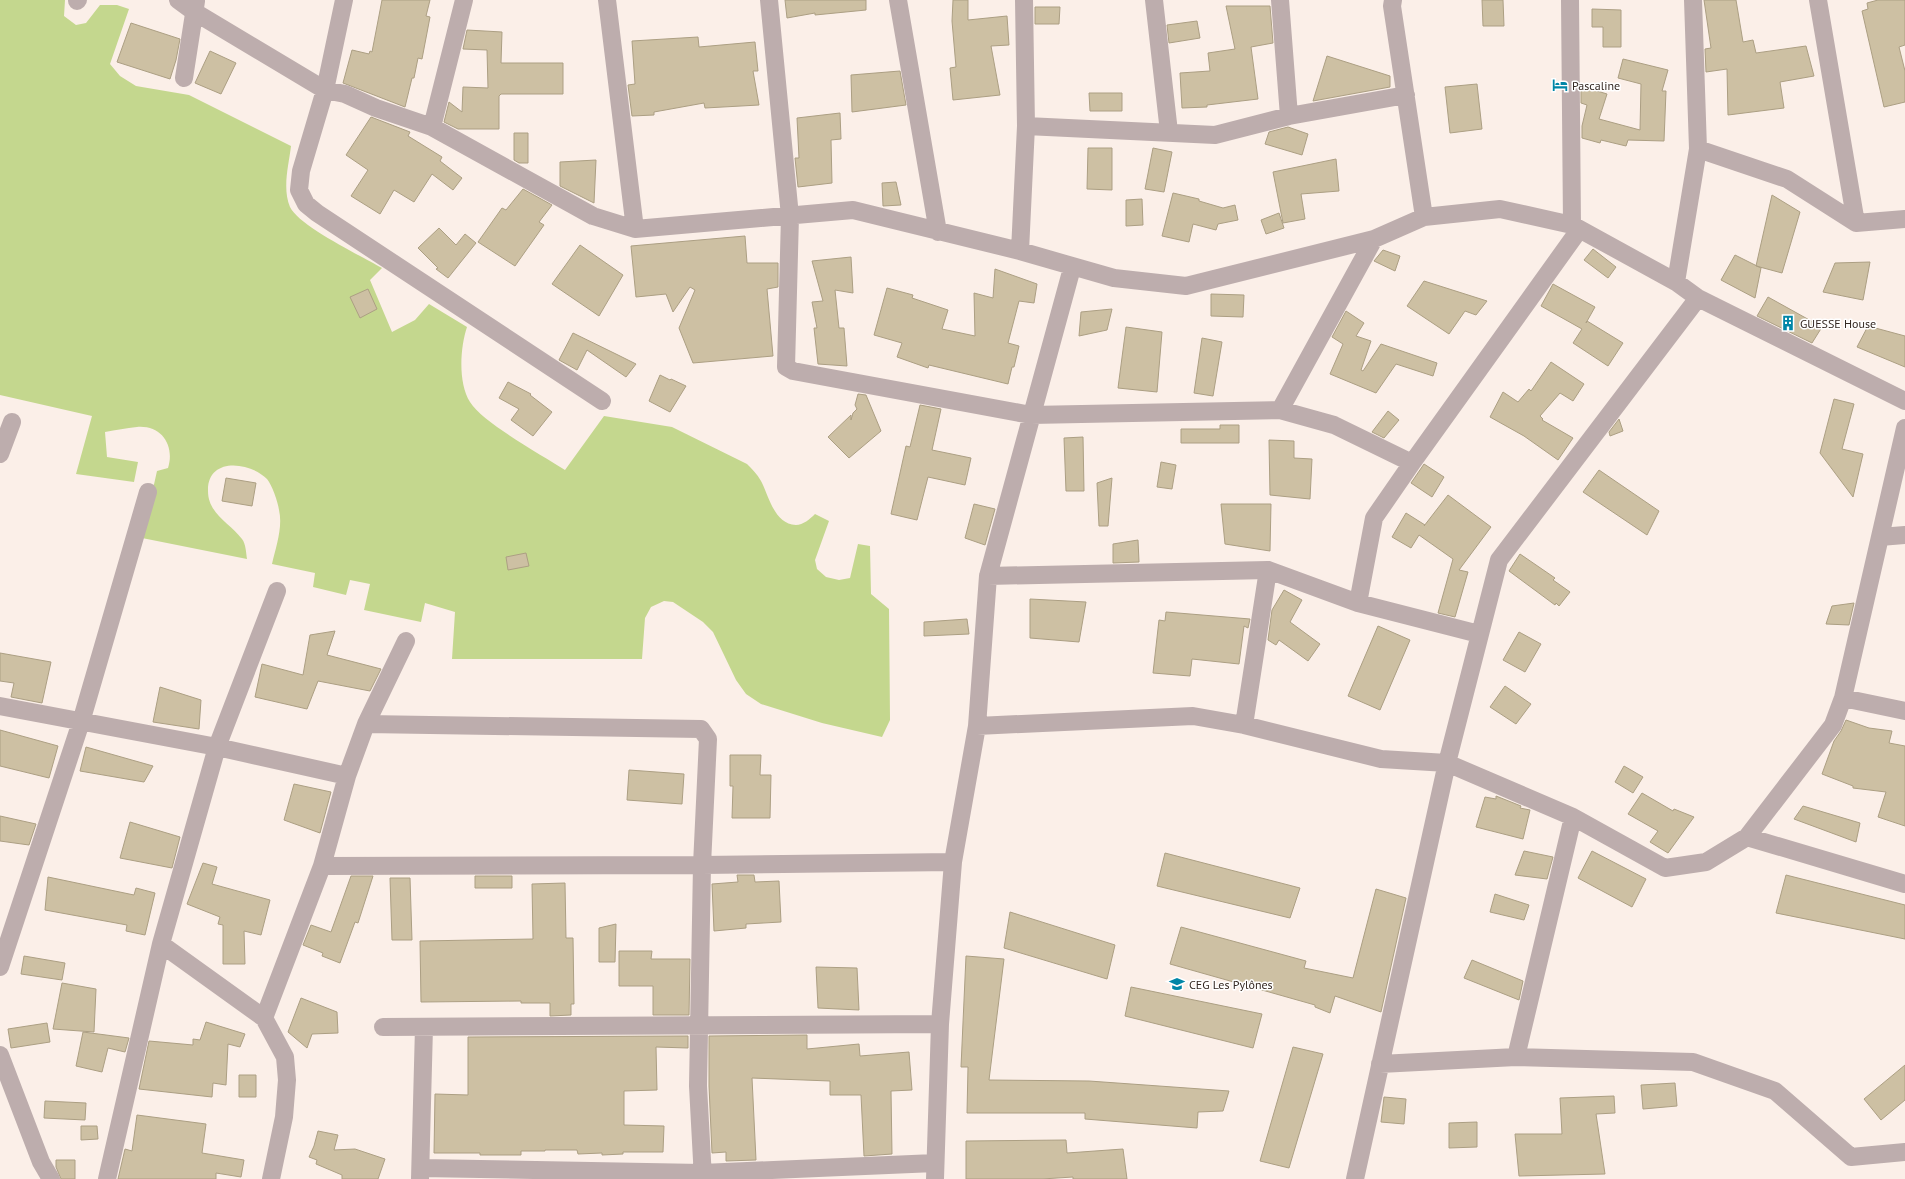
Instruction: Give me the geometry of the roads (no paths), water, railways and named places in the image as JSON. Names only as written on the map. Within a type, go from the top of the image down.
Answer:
[{"type":"street","points":[[178,0],[195,6],[326,90],[345,94],[376,108],[432,127],[593,216],[635,230],[853,210],[1020,251],[1072,268],[1114,278],[1186,286],[1374,239],[1424,218],[1500,209],[1576,228],[1676,282],[1698,298],[1905,401]]},
{"type":"street","points":[[344,0],[326,90],[301,171],[299,190],[306,204],[317,213],[602,401]]},
{"type":"street","points":[[432,127],[464,0]]},
{"type":"street","points":[[607,0],[635,230]]},
{"type":"street","points":[[769,0],[790,216],[786,367],[793,371],[1031,415],[1280,410],[1334,425],[1412,463]]},
{"type":"street","points":[[898,0],[938,232]]},
{"type":"street","points":[[1020,251],[1026,126],[1024,0]]},
{"type":"street","points":[[1154,0],[1169,132]]},
{"type":"street","points":[[1280,0],[1289,116]]},
{"type":"street","points":[[1393,0],[1392,6],[1424,218]]},
{"type":"street","points":[[1358,602],[1374,518],[1576,228],[1570,0]]},
{"type":"street","points":[[1676,282],[1698,149],[1693,0]]},
{"type":"street","points":[[1818,0],[1856,223]]},
{"type":"street","points":[[184,78],[195,6]]},
{"type":"street","points":[[1026,126],[1215,135],[1289,116],[1406,95]]},
{"type":"street","points":[[1698,149],[1787,179],[1856,223],[1905,219]]},
{"type":"street","points":[[1280,410],[1374,239]]},
{"type":"street","points":[[424,1027],[420,1174],[702,1176],[935,1171],[940,1024],[953,862],[977,726],[988,576],[1072,268]]},
{"type":"street","points":[[1355,1179],[1447,763],[1499,560],[1698,298]]},
{"type":"street","points":[[0,454],[12,422]]},
{"type":"street","points":[[977,726],[1193,716],[1244,725],[1381,759],[1447,763],[1573,817],[1665,868],[1706,862],[1747,837],[1833,725],[1843,698],[1905,428]]},
{"type":"street","points":[[0,967],[81,722],[148,492]]},
{"type":"street","points":[[1880,537],[1905,535]]},
{"type":"street","points":[[988,576],[1268,570],[1358,602],[1479,634]]},
{"type":"street","points":[[1244,725],[1268,570]]},
{"type":"street","points":[[107,1179],[161,944],[216,747],[277,591]]},
{"type":"street","points":[[264,1018],[322,866],[346,776],[366,724],[406,641]]},
{"type":"street","points":[[1843,698],[1905,711]]},
{"type":"street","points":[[0,706],[216,747],[346,776]]},
{"type":"street","points":[[366,724],[701,729],[708,739],[702,865],[698,1086],[702,1176]]},
{"type":"street","points":[[1516,1057],[1573,817]]},
{"type":"street","points":[[1747,837],[1905,884]]},
{"type":"street","points":[[322,866],[702,865],[953,862]]},
{"type":"street","points":[[161,944],[264,1018],[285,1057],[287,1080],[284,1117],[271,1179]]},
{"type":"street","points":[[383,1027],[940,1024]]},
{"type":"street","points":[[0,1055],[41,1162],[51,1179]]},
{"type":"street","points":[[1380,1064],[1516,1057],[1693,1062],[1775,1091],[1851,1157],[1905,1152]]},
{"type":"place","name":"Pascaline","points":[[1560,85]]},
{"type":"place","name":"GUESSE House","points":[[1788,323]]},
{"type":"place","name":"CEG Les Pylônes","points":[[1177,984]]}]
